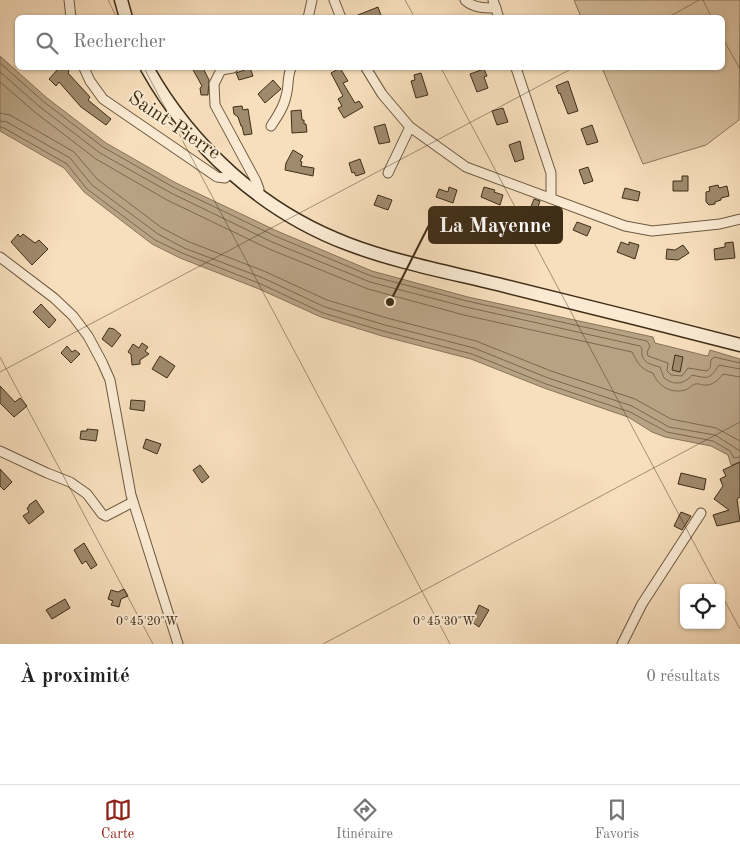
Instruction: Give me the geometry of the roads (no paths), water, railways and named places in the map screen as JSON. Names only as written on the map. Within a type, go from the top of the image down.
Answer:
[{"type":"main road","points":[[121,0],[125,15]]},
{"type":"main road","points":[[148,70],[175,111],[231,173],[258,195],[310,227],[349,245],[372,252],[740,345]]},
{"type":"street","points":[[69,0],[71,15]]},
{"type":"street","points":[[309,15],[312,0]]},
{"type":"street","points":[[334,0],[340,15]]},
{"type":"street","points":[[465,0],[469,4],[484,8],[495,4]]},
{"type":"street","name":"Saint-Pierre","points":[[85,70],[90,82],[103,98],[122,112],[217,177],[225,178],[231,173]]},
{"type":"street","points":[[220,70],[214,84],[214,105],[256,181],[259,189],[258,195]]},
{"type":"street","points":[[271,126],[282,108],[290,70]]},
{"type":"street","points":[[367,70],[382,94],[410,127],[466,167],[625,226],[652,231],[720,224],[740,219]]},
{"type":"street","points":[[517,70],[551,173],[551,197]]},
{"type":"street","points":[[388,173],[410,127]]},
{"type":"street","points":[[0,257],[54,298],[73,316],[88,336],[102,362],[110,380],[124,464],[133,502],[178,644]]},
{"type":"street","points":[[0,451],[70,482],[87,494],[102,514],[106,516],[133,502]]},
{"type":"street","points":[[622,644],[642,604],[701,512]]},
{"type":"water","points":[[0,56],[47,98],[106,143],[176,183],[277,231],[372,271],[468,297],[653,337],[655,343],[703,355],[708,356],[710,350],[740,359],[740,462],[731,465],[728,455],[711,446],[665,437],[652,432],[628,417],[544,388],[471,359],[382,336],[321,317],[259,289],[180,258],[152,244],[84,192],[64,168],[0,131]]},
{"type":"place","name":"La Mayenne","points":[[390,302]]}]
